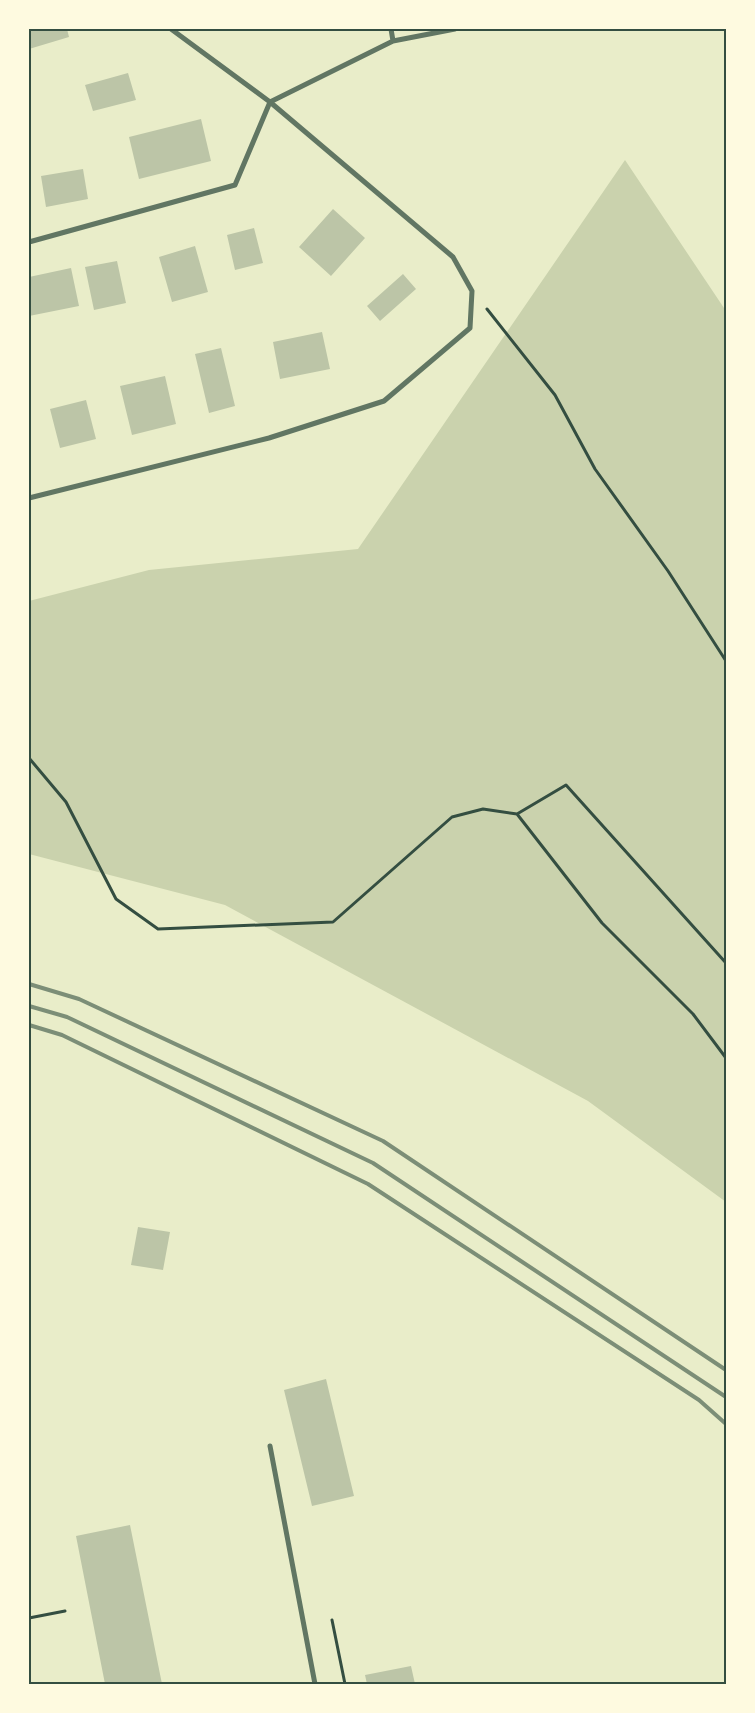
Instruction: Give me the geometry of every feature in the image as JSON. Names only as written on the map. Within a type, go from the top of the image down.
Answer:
[{"type":"street","points":[[29,498],[270,438],[384,401],[470,328],[472,291],[453,257],[270,102],[171,29]]},
{"type":"street","points":[[390,29],[393,40]]},
{"type":"street","points":[[29,242],[235,185],[270,102],[393,40],[455,29]]},
{"type":"street","points":[[270,1446],[315,1684]]},
{"type":"path","points":[[472,291],[555,396],[595,469],[668,571],[726,661]]},
{"type":"path","points":[[29,758],[66,802],[116,899],[158,929],[333,922],[452,817],[483,809],[517,814],[566,784],[726,963]]},
{"type":"path","points":[[517,814],[602,922],[693,1014],[726,1058]]},
{"type":"path","points":[[29,1618],[64,1610]]},
{"type":"path","points":[[332,1620],[345,1684]]},
{"type":"green space","points":[[625,160],[726,311],[726,1202],[588,1101],[225,905],[29,854],[29,601],[149,570],[358,549]]},
{"type":"building","points":[[29,29],[67,29],[69,37],[29,49]]},
{"type":"building","points":[[128,73],[136,100],[93,111],[85,85]]},
{"type":"building","points":[[201,119],[211,161],[139,179],[129,137]]},
{"type":"building","points":[[83,169],[88,199],[46,207],[41,176]]},
{"type":"building","points":[[333,209],[365,238],[331,276],[299,247]]},
{"type":"building","points":[[254,228],[263,263],[235,270],[227,235]]},
{"type":"building","points":[[195,246],[208,292],[172,302],[159,257]]},
{"type":"building","points":[[117,261],[126,303],[94,310],[85,267]]},
{"type":"building","points":[[71,268],[79,306],[29,316],[29,277]]},
{"type":"building","points":[[403,274],[416,289],[380,321],[367,306]]},
{"type":"building","points":[[322,332],[330,369],[280,379],[273,342]]},
{"type":"building","points":[[221,348],[235,406],[209,413],[195,354]]},
{"type":"building","points":[[165,376],[176,424],[132,435],[120,386]]},
{"type":"building","points":[[86,400],[96,439],[60,448],[50,409]]},
{"type":"building","points":[[138,1227],[170,1232],[163,1270],[131,1265]]},
{"type":"building","points":[[326,1379],[354,1496],[312,1506],[284,1390]]},
{"type":"building","points":[[130,1525],[162,1684],[105,1684],[76,1536]]},
{"type":"building","points":[[411,1666],[415,1684],[367,1684],[365,1675]]},
{"type":"railway","points":[[29,984],[79,999],[383,1141],[726,1370]]},
{"type":"railway","points":[[29,1006],[67,1017],[373,1163],[726,1397]]},
{"type":"railway","points":[[29,1025],[62,1035],[368,1184],[699,1400],[726,1424]]}]
